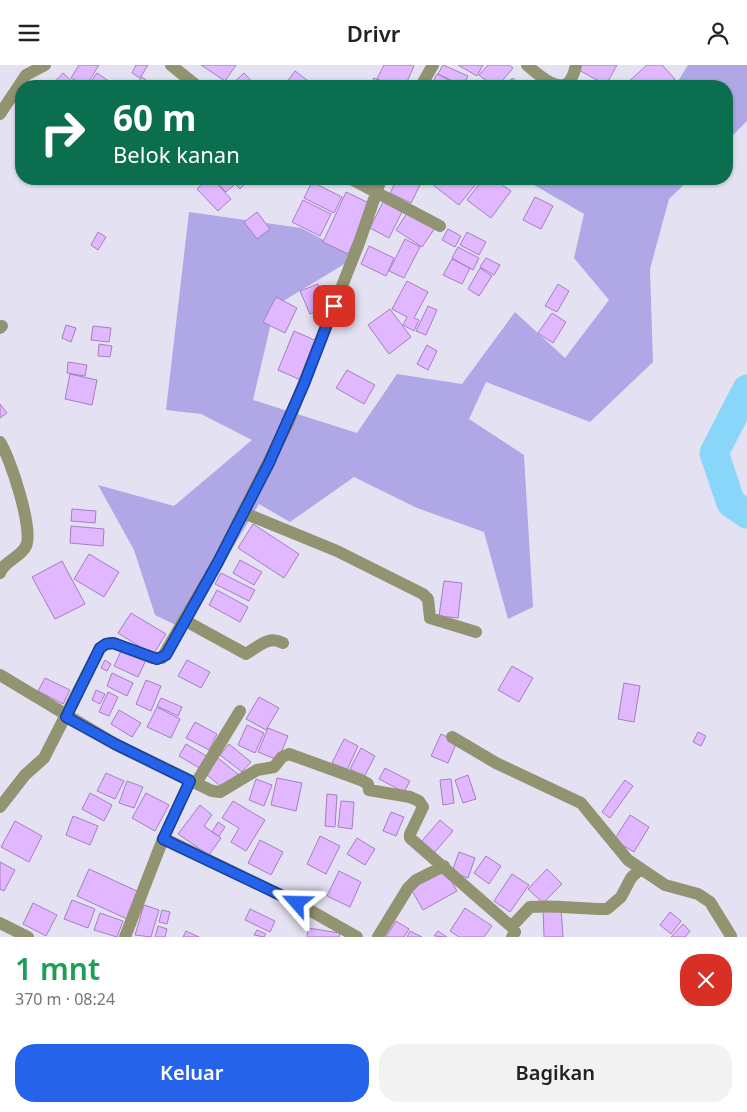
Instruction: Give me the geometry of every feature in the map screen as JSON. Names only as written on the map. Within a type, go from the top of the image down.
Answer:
[{"type":"street","points":[[23,80],[26,75],[45,65]]},
{"type":"street","points":[[172,65],[190,80]]},
{"type":"street","points":[[425,80],[432,65]]},
{"type":"street","points":[[527,65],[544,80]]},
{"type":"street","points":[[570,80],[576,65]]},
{"type":"street","points":[[0,114],[15,92]]},
{"type":"street","points":[[363,185],[440,226]]},
{"type":"street","points":[[0,807],[25,775],[44,758],[100,648],[106,644],[113,643],[152,658],[162,658],[244,513],[269,463],[304,384],[359,243],[379,185]]},
{"type":"street","points":[[0,442],[24,507],[28,536],[26,546],[19,556],[6,563],[0,573]]},
{"type":"street","points":[[244,513],[380,571],[423,594],[428,599],[430,618],[476,632]]},
{"type":"street","points":[[184,620],[246,654],[268,640],[277,640],[283,643]]},
{"type":"street","points":[[0,675],[66,717],[115,744],[212,791],[220,792],[257,769],[274,767],[282,757],[289,754],[361,780],[368,784],[369,790],[410,797],[420,801],[423,807],[410,834],[410,839],[444,866],[512,932],[530,907],[554,905],[581,909],[607,909],[621,897],[631,878],[640,869]]},
{"type":"street","points":[[125,937],[163,839],[193,782],[240,711]]},
{"type":"street","points":[[452,737],[496,763],[581,803],[628,860],[666,885],[704,897],[710,902],[731,936]]},
{"type":"street","points":[[163,839],[297,903],[356,937]]},
{"type":"street","points":[[378,937],[408,888],[416,880],[444,866]]},
{"type":"street","points":[[0,923],[28,937]]},
{"type":"shaded area","points":[[688,65],[747,65],[747,121],[733,135],[733,80],[679,80]]},
{"type":"shaded area","points":[[534,185],[684,185],[669,199],[650,269],[653,362],[590,422],[486,382],[469,419],[524,455],[533,607],[508,619],[484,532],[417,508],[354,477],[290,522],[259,504],[184,629],[155,615],[134,550],[98,485],[174,506],[252,440],[201,414],[166,410],[189,212],[301,228],[356,257],[275,306],[253,400],[357,433],[397,374],[462,384],[515,312],[565,358],[609,300],[574,258],[584,214]]},
{"type":"building","points":[[79,65],[99,65],[90,80],[75,80],[71,78]]},
{"type":"building","points":[[136,65],[148,65],[140,78],[132,73]]},
{"type":"building","points":[[201,65],[236,65],[226,80]]},
{"type":"building","points":[[384,65],[414,66],[408,80],[377,79]]},
{"type":"building","points":[[443,65],[468,76],[466,80],[450,80],[438,74]]},
{"type":"building","points":[[458,65],[483,65],[477,76]]},
{"type":"building","points":[[488,65],[509,65],[513,68],[503,80],[485,80],[479,75]]},
{"type":"building","points":[[580,65],[617,65],[609,80],[597,80],[577,69]]},
{"type":"building","points":[[647,65],[662,65],[675,79],[674,80],[630,80]]},
{"type":"building","points":[[295,71],[307,80],[288,80]]},
{"type":"building","points":[[63,73],[71,80],[57,80]]},
{"type":"building","points":[[97,73],[107,80],[92,80]]},
{"type":"building","points":[[244,73],[250,80],[236,80]]},
{"type":"building","points":[[437,74],[449,80],[434,80]]},
{"type":"building","points":[[201,185],[218,185],[231,199],[218,211],[197,189]]},
{"type":"building","points":[[220,185],[234,185],[226,192]]},
{"type":"building","points":[[236,185],[244,185],[240,189]]},
{"type":"building","points":[[310,185],[318,185],[342,197],[334,213],[304,198]]},
{"type":"building","points":[[394,185],[420,185],[411,203],[390,193]]},
{"type":"building","points":[[433,185],[475,185],[459,205]]},
{"type":"building","points":[[478,185],[502,185],[511,191],[491,218],[467,200]]},
{"type":"building","points":[[346,192],[371,204],[348,254],[323,242]]},
{"type":"building","points":[[535,197],[553,206],[541,229],[523,220]]},
{"type":"building","points":[[303,200],[331,214],[320,236],[292,222]]},
{"type":"building","points":[[384,200],[403,210],[389,238],[370,228]]},
{"type":"building","points":[[409,210],[435,228],[422,247],[396,230]]},
{"type":"building","points":[[257,212],[270,229],[257,239],[244,222]]},
{"type":"building","points":[[448,229],[461,236],[455,247],[442,240]]},
{"type":"building","points":[[98,232],[106,237],[98,250],[91,245]]},
{"type":"building","points":[[467,232],[486,242],[479,255],[460,245]]},
{"type":"building","points":[[405,239],[420,247],[404,278],[389,271]]},
{"type":"building","points":[[369,246],[394,258],[386,276],[361,264]]},
{"type":"building","points":[[458,247],[479,258],[473,270],[452,258]]},
{"type":"building","points":[[486,258],[500,265],[494,275],[480,267]]},
{"type":"building","points":[[452,259],[470,268],[462,284],[443,275]]},
{"type":"building","points":[[480,268],[492,276],[479,296],[468,289]]},
{"type":"building","points":[[407,281],[428,292],[414,318],[419,320],[414,331],[403,325],[407,317],[392,309]]},
{"type":"building","points":[[318,284],[327,308],[310,314],[300,291]]},
{"type":"building","points":[[558,284],[569,291],[557,312],[545,306]]},
{"type":"building","points":[[276,297],[297,308],[285,333],[263,322]]},
{"type":"building","points":[[428,306],[437,310],[426,335],[416,331]]},
{"type":"building","points":[[390,309],[411,337],[389,354],[368,325]]},
{"type":"building","points":[[552,313],[566,322],[553,343],[538,333]]},
{"type":"building","points":[[66,325],[76,328],[71,342],[62,338]]},
{"type":"building","points":[[93,326],[111,328],[109,342],[91,340]]},
{"type":"building","points":[[294,331],[319,342],[303,381],[278,370]]},
{"type":"building","points":[[99,344],[112,346],[110,357],[98,356]]},
{"type":"building","points":[[427,345],[437,351],[428,370],[417,364]]},
{"type":"building","points":[[68,362],[87,365],[85,376],[67,373]]},
{"type":"building","points":[[347,370],[375,385],[364,404],[336,388]]},
{"type":"building","points":[[70,374],[97,380],[92,405],[65,399]]},
{"type":"building","points":[[0,404],[7,413],[0,418]]},
{"type":"building","points":[[72,509],[96,511],[95,523],[71,521]]},
{"type":"building","points":[[253,524],[299,554],[284,578],[238,548]]},
{"type":"building","points":[[71,526],[104,529],[103,546],[70,543]]},
{"type":"building","points":[[89,554],[119,572],[104,597],[74,579]]},
{"type":"building","points":[[240,560],[262,572],[254,585],[233,573]]},
{"type":"building","points":[[62,561],[85,604],[55,619],[32,577]]},
{"type":"building","points":[[221,573],[255,590],[249,601],[215,584]]},
{"type":"building","points":[[444,581],[462,583],[458,618],[439,616]]},
{"type":"building","points":[[217,590],[248,607],[240,622],[209,605]]},
{"type":"building","points":[[131,613],[166,634],[153,655],[118,633]]},
{"type":"building","points":[[122,649],[146,660],[138,677],[114,666]]},
{"type":"building","points":[[105,660],[111,664],[107,671],[101,668]]},
{"type":"building","points":[[187,660],[210,672],[201,688],[178,676]]},
{"type":"building","points":[[512,666],[533,678],[519,702],[498,690]]},
{"type":"building","points":[[112,673],[133,683],[127,696],[107,686]]},
{"type":"building","points":[[45,678],[70,690],[63,704],[38,691]]},
{"type":"building","points":[[146,680],[161,686],[151,711],[136,704]]},
{"type":"building","points":[[624,683],[640,686],[634,722],[618,719]]},
{"type":"building","points":[[96,690],[105,694],[100,704],[92,700]]},
{"type":"building","points":[[108,692],[118,697],[109,716],[99,712]]},
{"type":"building","points":[[259,697],[279,708],[266,730],[246,719]]},
{"type":"building","points":[[161,698],[182,707],[178,716],[157,706]]},
{"type":"building","points":[[157,707],[180,719],[171,738],[147,727]]},
{"type":"building","points":[[119,710],[141,723],[132,737],[111,724]]},
{"type":"building","points":[[195,722],[217,734],[209,750],[186,738]]},
{"type":"building","points":[[247,725],[264,733],[255,753],[238,745]]},
{"type":"building","points":[[268,728],[288,736],[278,760],[258,752]]},
{"type":"building","points":[[698,732],[706,736],[701,746],[693,742]]},
{"type":"building","points":[[441,734],[457,742],[448,763],[431,756]]},
{"type":"building","points":[[344,739],[358,746],[347,770],[332,763]]},
{"type":"building","points":[[186,744],[208,757],[201,769],[179,756]]},
{"type":"building","points":[[229,744],[251,762],[242,772],[220,755]]},
{"type":"building","points":[[361,748],[375,756],[364,777],[350,769]]},
{"type":"building","points":[[218,758],[238,774],[225,790],[206,774]]},
{"type":"building","points":[[385,768],[410,781],[404,792],[379,779]]},
{"type":"building","points":[[106,773],[124,781],[115,799],[97,791]]},
{"type":"building","points":[[468,775],[476,799],[463,803],[455,780]]},
{"type":"building","points":[[277,778],[302,783],[296,811],[271,805]]},
{"type":"building","points":[[256,779],[272,785],[264,806],[249,800]]},
{"type":"building","points":[[451,779],[454,803],[443,805],[440,780]]},
{"type":"building","points":[[625,780],[633,786],[610,818],[602,812]]},
{"type":"building","points":[[127,781],[143,787],[134,808],[119,803]]},
{"type":"building","points":[[90,793],[112,805],[104,821],[82,809]]},
{"type":"building","points":[[146,793],[169,805],[155,831],[132,818]]},
{"type":"building","points":[[327,794],[337,795],[335,827],[325,826]]},
{"type":"building","points":[[233,801],[265,820],[246,851],[231,842],[239,828],[222,818]]},
{"type":"building","points":[[341,801],[354,802],[352,829],[338,827]]},
{"type":"building","points":[[200,805],[212,815],[204,826],[221,838],[209,855],[178,834]]},
{"type":"building","points":[[391,812],[404,817],[396,836],[383,831]]},
{"type":"building","points":[[630,815],[649,827],[634,852],[614,840]]},
{"type":"building","points":[[73,816],[98,826],[90,845],[66,835]]},
{"type":"building","points":[[440,820],[453,831],[434,853],[421,842]]},
{"type":"building","points":[[15,821],[42,836],[29,862],[1,847]]},
{"type":"building","points":[[218,822],[225,827],[219,836],[212,832]]},
{"type":"building","points":[[320,836],[340,846],[326,874],[307,864]]},
{"type":"building","points":[[357,838],[375,849],[365,865],[347,854]]},
{"type":"building","points":[[260,840],[283,852],[271,875],[248,863]]},
{"type":"building","points":[[459,852],[475,858],[468,878],[452,872]]},
{"type":"building","points":[[486,856],[501,866],[489,884],[474,873]]},
{"type":"building","points":[[0,862],[15,870],[4,891],[0,889]]},
{"type":"building","points":[[89,869],[139,892],[127,919],[77,896]]},
{"type":"building","points":[[547,869],[562,884],[543,903],[528,889]]},
{"type":"building","points":[[445,870],[457,891],[423,910],[411,889]]},
{"type":"building","points":[[339,871],[361,882],[350,907],[327,896]]},
{"type":"building","points":[[512,874],[529,885],[510,912],[494,901]]},
{"type":"building","points":[[72,900],[95,909],[88,928],[64,919]]},
{"type":"building","points":[[33,903],[57,915],[46,936],[23,924]]},
{"type":"building","points":[[144,905],[159,910],[151,937],[135,935]]},
{"type":"building","points":[[561,907],[563,937],[544,937],[543,908]]},
{"type":"building","points":[[465,908],[492,926],[484,937],[459,937],[450,931]]},
{"type":"building","points":[[250,909],[275,921],[270,932],[245,920]]},
{"type":"building","points":[[162,910],[170,912],[167,924],[159,922]]},
{"type":"building","points":[[670,912],[681,921],[671,934],[660,925]]},
{"type":"building","points":[[100,913],[123,921],[117,937],[94,930]]},
{"type":"building","points":[[396,921],[409,929],[404,937],[386,937]]},
{"type":"building","points":[[683,924],[690,931],[685,937],[671,937]]},
{"type":"building","points":[[158,926],[167,929],[165,937],[155,937]]},
{"type":"building","points":[[308,928],[340,933],[339,937],[307,937]]},
{"type":"building","points":[[257,930],[266,934],[264,937],[254,935]]},
{"type":"building","points":[[186,931],[199,937],[183,937]]},
{"type":"building","points":[[410,931],[422,937],[407,937]]},
{"type":"building","points":[[438,931],[447,937],[434,936]]},
{"type":"waterway","points":[[747,389],[714,453],[731,503],[747,514]]},
{"type":"route","points":[[297,903],[163,839],[190,781],[115,744],[66,717],[100,648],[106,644],[113,643],[157,659],[166,655],[170,643],[218,562],[269,463],[288,423],[334,306]]}]
